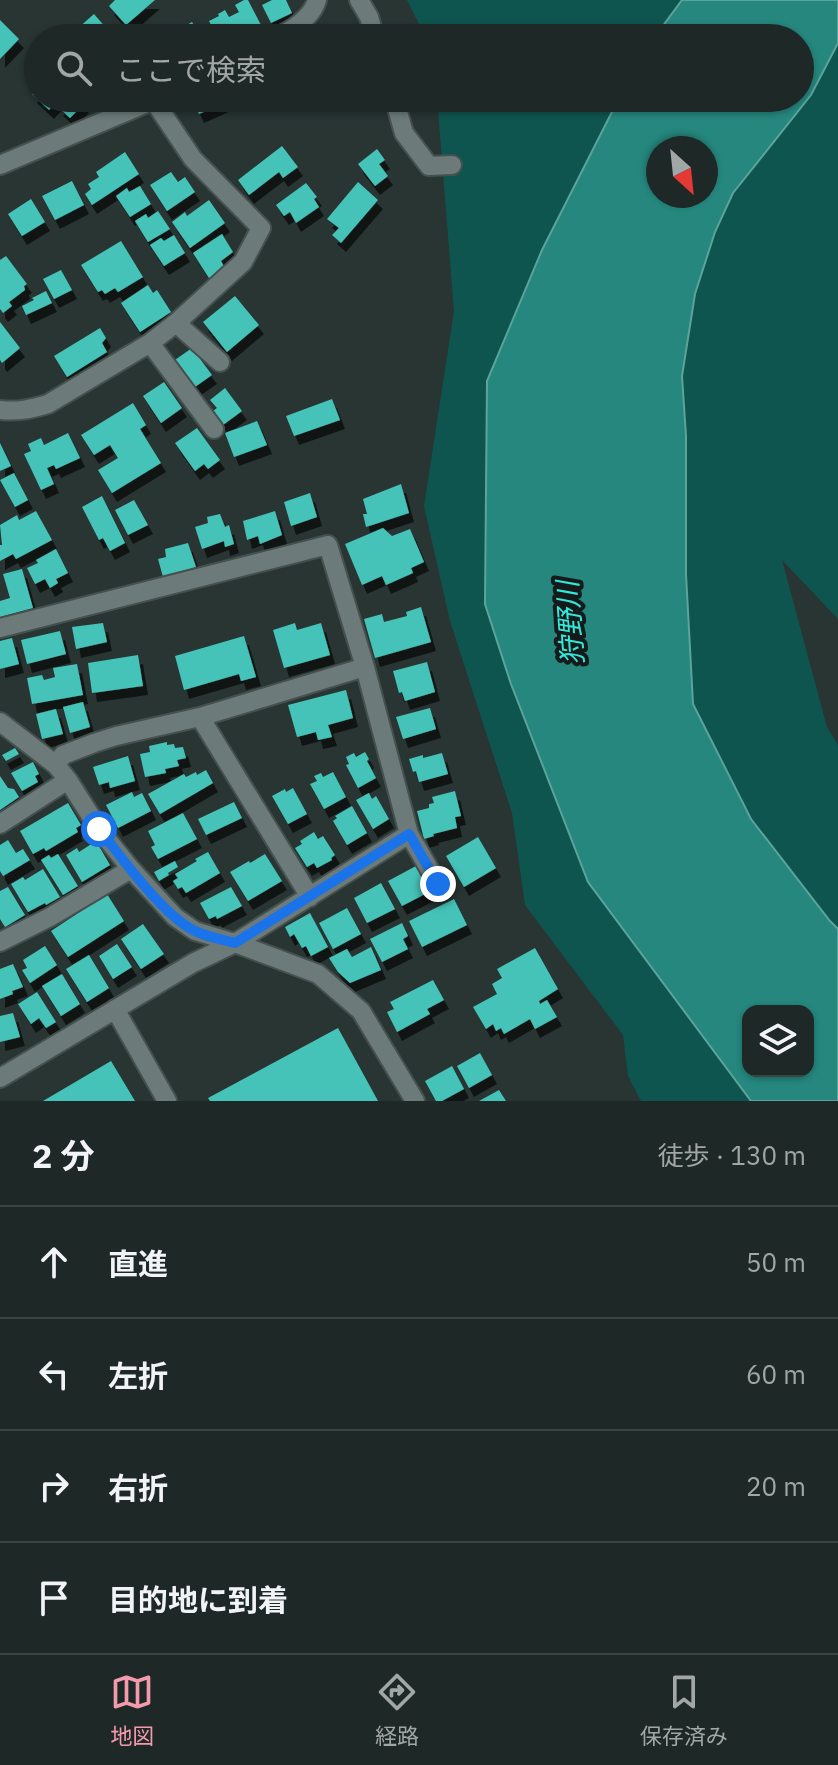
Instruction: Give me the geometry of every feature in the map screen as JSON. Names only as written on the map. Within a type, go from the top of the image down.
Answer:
[{"type":"street","points":[[298,24],[314,9],[317,0]]},
{"type":"street","points":[[359,0],[371,24]]},
{"type":"street","points":[[0,165],[126,112]]},
{"type":"street","points":[[0,410],[30,410],[48,404],[150,343],[243,262],[261,228],[193,159],[165,112]]},
{"type":"street","points":[[398,112],[404,133],[429,166],[452,165]]},
{"type":"street","points":[[176,323],[220,362]]},
{"type":"street","points":[[150,343],[214,429]]},
{"type":"street","points":[[0,628],[328,545],[365,667],[409,834],[438,884]]},
{"type":"street","points":[[56,765],[63,755],[116,736],[200,717],[365,667]]},
{"type":"street","points":[[200,717],[310,897]]},
{"type":"street","points":[[0,722],[56,765],[99,829],[175,917],[195,931],[318,974],[361,1011],[415,1101]]},
{"type":"street","points":[[0,824],[68,780]]},
{"type":"street","points":[[0,1078],[193,963],[235,943],[409,834]]},
{"type":"street","points":[[0,942],[50,917],[131,869]]},
{"type":"street","points":[[115,1009],[167,1101]]},
{"type":"shaded area","points":[[407,0],[682,0],[664,24],[419,24]]},
{"type":"shaded area","points":[[838,43],[838,619],[782,560],[827,727],[838,745],[838,929],[751,819],[693,704],[686,574],[686,436],[682,376],[695,294],[715,232],[733,193],[797,112],[814,112],[814,89]]},
{"type":"shaded area","points":[[438,112],[612,112],[542,250],[485,604],[511,684],[588,882],[751,1101],[641,1101],[628,1076],[623,1035],[525,905],[512,813],[450,621],[424,506],[454,311]]},
{"type":"water","points":[[682,0],[838,0],[838,43],[814,89],[814,24],[664,24]]},
{"type":"water","name":"狩野川","points":[[612,112],[797,112],[733,193],[715,232],[695,294],[682,376],[686,436],[686,574],[693,704],[751,819],[838,929],[838,1101],[751,1101],[588,882],[511,684],[485,604],[487,381],[542,250]]},
{"type":"building","points":[[115,0],[155,0],[127,24],[109,6]]},
{"type":"building","points":[[248,0],[260,24],[210,24],[209,21],[225,10],[229,17],[239,12],[235,5]]},
{"type":"building","points":[[272,0],[286,0],[292,13],[271,23],[262,5]]},
{"type":"building","points":[[94,14],[103,24],[83,24]]},
{"type":"building","points":[[0,20],[19,39],[0,59]]},
{"type":"building","points":[[282,146],[298,167],[283,178],[279,172],[249,195],[238,180]]},
{"type":"building","points":[[377,149],[385,160],[379,164],[388,176],[375,186],[358,164]]},
{"type":"building","points":[[125,152],[139,174],[92,205],[85,194],[91,189],[88,184],[99,177],[96,172]]},
{"type":"building","points":[[171,172],[178,182],[185,177],[195,192],[167,211],[150,185]]},
{"type":"building","points":[[72,181],[84,205],[55,220],[42,196]]},
{"type":"building","points":[[358,182],[378,200],[341,243],[332,235],[339,228],[327,219]]},
{"type":"building","points":[[306,183],[317,197],[314,199],[319,207],[296,223],[290,212],[284,216],[276,205]]},
{"type":"building","points":[[140,186],[151,204],[130,217],[116,196],[127,188],[129,192]]},
{"type":"building","points":[[31,199],[45,222],[22,236],[8,214]]},
{"type":"building","points":[[209,200],[225,223],[190,248],[172,222],[185,212],[187,216]]},
{"type":"building","points":[[158,211],[170,229],[148,242],[135,221],[146,214],[148,218]]},
{"type":"building","points":[[222,234],[233,252],[221,261],[225,268],[209,278],[193,253]]},
{"type":"building","points":[[174,235],[185,253],[164,266],[150,245]]},
{"type":"building","points":[[121,241],[143,277],[118,292],[115,288],[105,294],[102,290],[98,292],[81,265]]},
{"type":"building","points":[[6,256],[27,284],[25,290],[9,302],[12,306],[3,313],[0,309],[0,260]]},
{"type":"building","points":[[61,270],[72,290],[54,299],[43,279]]},
{"type":"building","points":[[148,285],[153,293],[157,290],[171,312],[140,332],[121,303]]},
{"type":"building","points":[[46,291],[52,303],[26,315],[22,306]]},
{"type":"building","points":[[235,296],[259,325],[227,352],[203,322]]},
{"type":"building","points":[[0,322],[20,348],[2,363],[0,360]]},
{"type":"building","points":[[100,328],[106,338],[102,343],[107,352],[67,377],[54,356]]},
{"type":"building","points":[[192,348],[212,375],[192,389],[172,362]]},
{"type":"building","points":[[164,382],[182,408],[161,423],[143,396]]},
{"type":"building","points":[[225,388],[242,411],[223,425],[213,411],[217,408],[210,400]]},
{"type":"building","points":[[332,399],[340,420],[294,436],[286,416]]},
{"type":"building","points":[[133,403],[146,425],[140,429],[161,463],[112,493],[98,470],[118,458],[110,445],[94,455],[81,435]]},
{"type":"building","points":[[257,421],[267,445],[234,457],[225,433]]},
{"type":"building","points":[[197,428],[220,460],[208,469],[204,464],[195,471],[175,443]]},
{"type":"building","points":[[68,433],[80,458],[56,469],[54,465],[47,468],[54,484],[41,490],[24,454],[31,451],[28,444],[41,438],[44,445]]},
{"type":"building","points":[[0,443],[11,466],[0,471]]},
{"type":"building","points":[[14,473],[28,500],[15,507],[0,480]]},
{"type":"building","points":[[401,484],[409,513],[366,527],[363,499]]},
{"type":"building","points":[[310,493],[317,517],[291,526],[284,502]]},
{"type":"building","points":[[102,496],[125,543],[110,551],[103,538],[99,540],[82,507]]},
{"type":"building","points":[[134,500],[148,525],[128,535],[115,510]]},
{"type":"building","points":[[36,511],[52,540],[16,559],[13,554],[0,561],[0,525],[17,515],[19,520]]},
{"type":"building","points":[[275,511],[282,535],[260,544],[258,536],[247,540],[243,521]]},
{"type":"building","points":[[220,514],[225,527],[229,525],[234,544],[225,547],[224,541],[202,549],[195,527],[208,523],[207,517]]},
{"type":"building","points":[[383,528],[392,536],[410,529],[424,562],[411,568],[413,573],[386,585],[382,576],[362,585],[345,544]]},
{"type":"building","points":[[188,543],[196,567],[163,577],[158,559],[166,557],[165,549]]},
{"type":"building","points":[[56,549],[68,573],[56,579],[58,583],[50,588],[45,579],[35,584],[27,568]]},
{"type":"building","points":[[22,569],[33,608],[0,617],[0,601],[10,598],[3,574]]},
{"type":"building","points":[[421,607],[431,642],[375,658],[364,619],[382,614],[384,622],[407,616],[406,612]]},
{"type":"building","points":[[103,623],[107,642],[76,649],[72,627]]},
{"type":"building","points":[[295,623],[297,630],[321,623],[330,655],[284,668],[273,630]]},
{"type":"building","points":[[60,631],[66,654],[27,664],[21,640]]},
{"type":"building","points":[[244,636],[256,677],[241,681],[239,674],[184,690],[175,656]]},
{"type":"building","points":[[12,638],[19,664],[0,669],[0,641]]},
{"type":"building","points":[[138,655],[143,686],[92,693],[88,663]]},
{"type":"building","points":[[427,662],[435,692],[405,701],[402,692],[399,693],[393,671]]},
{"type":"building","points":[[77,664],[83,695],[32,704],[27,678],[42,675],[44,680],[55,677],[53,668]]},
{"type":"building","points":[[346,690],[353,718],[328,725],[332,737],[318,740],[316,732],[297,737],[288,705]]},
{"type":"building","points":[[83,702],[90,727],[70,733],[63,707]]},
{"type":"building","points":[[430,708],[436,729],[403,739],[396,717]]},
{"type":"building","points":[[56,709],[63,734],[42,739],[36,714]]},
{"type":"building","points":[[167,742],[167,745],[174,744],[175,748],[183,747],[186,758],[177,760],[179,766],[165,769],[166,773],[145,777],[140,754],[150,752],[149,746]]},
{"type":"building","points":[[15,748],[19,754],[6,761],[2,755]]},
{"type":"building","points":[[365,752],[376,778],[358,788],[346,765],[349,764],[346,757],[354,753],[356,757]]},
{"type":"building","points":[[442,753],[448,774],[419,782],[409,759]]},
{"type":"building","points":[[128,756],[135,781],[110,788],[109,782],[99,785],[93,767]]},
{"type":"building","points":[[33,762],[39,774],[35,776],[38,782],[22,791],[11,773]]},
{"type":"building","points":[[206,770],[213,783],[160,814],[148,794],[184,774],[186,777],[196,772],[197,775]]},
{"type":"building","points":[[333,772],[346,797],[324,809],[310,784],[317,781],[314,776],[321,773],[323,777]]},
{"type":"building","points":[[0,776],[19,797],[0,810]]},
{"type":"building","points":[[293,788],[307,814],[288,824],[272,796]]},
{"type":"building","points":[[455,791],[461,816],[455,817],[457,828],[424,839],[417,811],[429,808],[429,804],[434,803],[432,797]]},
{"type":"building","points":[[132,792],[134,797],[142,793],[151,811],[118,828],[106,805]]},
{"type":"building","points":[[369,793],[372,799],[376,796],[389,819],[373,829],[356,800]]},
{"type":"building","points":[[234,802],[242,818],[206,835],[198,819]]},
{"type":"building","points":[[68,803],[81,825],[76,828],[78,832],[46,851],[44,848],[33,854],[20,831]]},
{"type":"building","points":[[352,806],[367,833],[347,845],[333,821],[337,818],[335,816]]},
{"type":"building","points":[[183,813],[197,839],[158,859],[151,847],[155,845],[148,831]]},
{"type":"building","points":[[314,832],[318,839],[323,836],[335,855],[317,868],[314,863],[307,867],[295,848]]},
{"type":"building","points":[[478,837],[496,868],[464,887],[446,856]]},
{"type":"building","points":[[8,840],[16,853],[23,849],[30,860],[3,876],[0,871],[0,845]]},
{"type":"building","points":[[96,841],[110,865],[82,882],[66,855],[77,848],[79,852]]},
{"type":"building","points":[[208,852],[220,873],[186,893],[182,887],[178,889],[173,881],[178,878],[175,874]]},
{"type":"building","points":[[58,854],[78,886],[63,895],[41,860]]},
{"type":"building","points":[[265,854],[282,881],[248,901],[230,872]]},
{"type":"building","points":[[175,861],[178,867],[159,881],[154,872]]},
{"type":"building","points":[[416,866],[429,892],[402,906],[388,881]]},
{"type":"building","points":[[43,869],[60,897],[28,912],[11,884]]},
{"type":"building","points":[[381,883],[395,909],[367,923],[354,898]]},
{"type":"building","points":[[8,887],[25,915],[5,927],[0,919],[0,891]]},
{"type":"building","points":[[231,887],[242,906],[217,919],[216,916],[209,919],[200,903]]},
{"type":"building","points":[[107,894],[124,921],[68,957],[51,931]]},
{"type":"building","points":[[454,899],[467,925],[422,947],[409,921]]},
{"type":"building","points":[[347,908],[361,934],[333,949],[319,923]]},
{"type":"building","points":[[310,913],[328,947],[311,956],[294,934],[290,937],[285,927]]},
{"type":"building","points":[[402,923],[408,936],[403,939],[408,949],[382,962],[370,939]]},
{"type":"building","points":[[143,924],[164,954],[141,969],[121,939]]},
{"type":"building","points":[[117,944],[132,967],[113,979],[99,956]]},
{"type":"building","points":[[45,946],[57,965],[30,983],[22,970],[27,968],[23,960]]},
{"type":"building","points":[[371,947],[381,970],[350,983],[329,958],[347,949],[352,957]]},
{"type":"building","points":[[535,948],[558,989],[539,1001],[540,1004],[547,1000],[557,1017],[535,1029],[530,1019],[504,1034],[501,1028],[496,1031],[493,1024],[486,1029],[473,1007],[497,994],[492,984],[502,978],[497,969]]},
{"type":"building","points":[[89,955],[109,988],[87,1002],[66,969]]},
{"type":"building","points":[[13,964],[23,987],[0,999],[0,969]]},
{"type":"building","points":[[62,974],[80,1004],[61,1016],[42,986]]},
{"type":"building","points":[[433,980],[444,1000],[427,1009],[430,1014],[397,1032],[387,1012],[394,1009],[390,1002]]},
{"type":"building","points":[[37,992],[56,1022],[46,1028],[39,1018],[31,1024],[18,1004]]},
{"type":"building","points":[[13,1013],[20,1037],[0,1042],[0,1016]]},
{"type":"building","points":[[338,1028],[378,1101],[210,1101],[208,1098]]},
{"type":"building","points":[[480,1053],[492,1075],[469,1088],[457,1066]]},
{"type":"building","points":[[111,1061],[135,1101],[43,1101]]},
{"type":"building","points":[[452,1066],[464,1089],[436,1101],[425,1081]]},
{"type":"building","points":[[499,1090],[506,1101],[479,1101]]},
{"type":"route","points":[[99,829],[175,917],[195,931],[235,943],[409,834],[438,884]]}]
